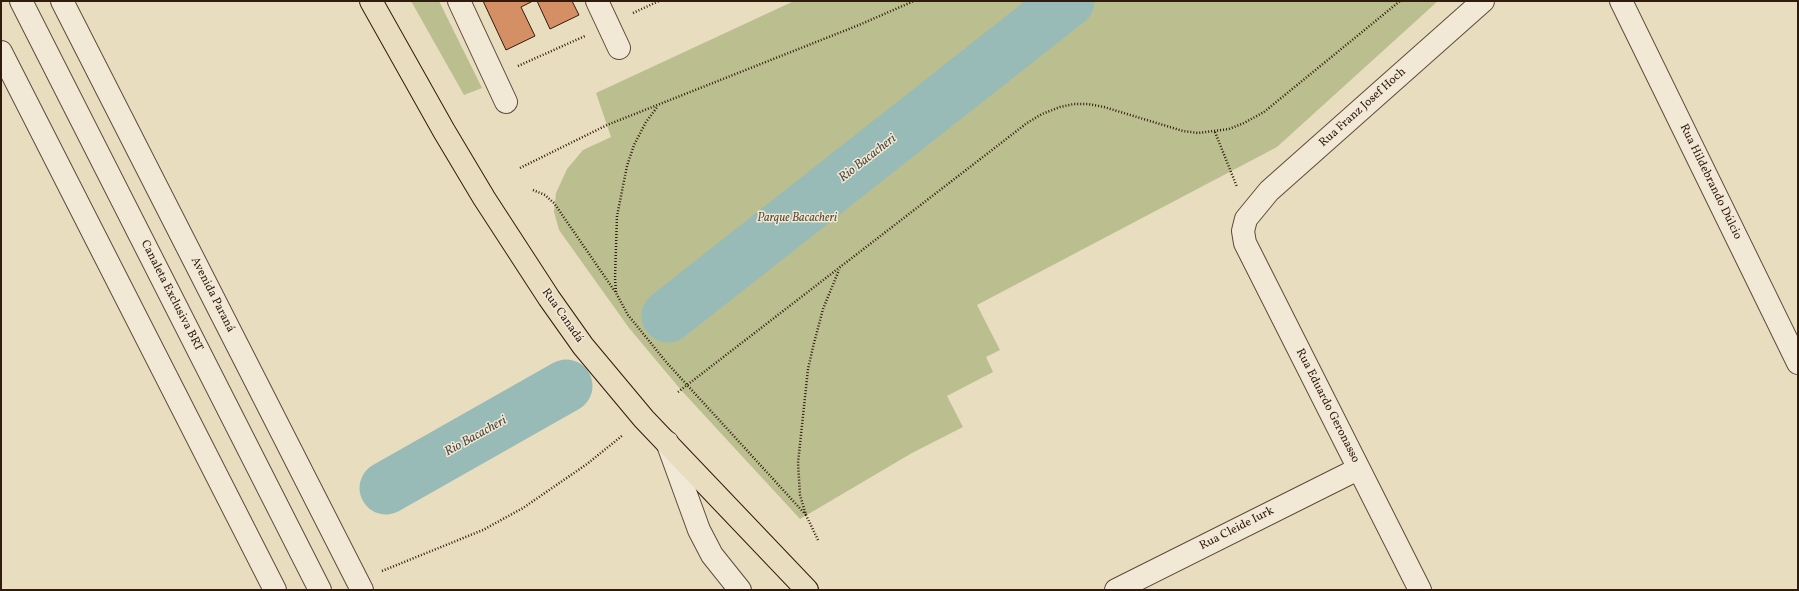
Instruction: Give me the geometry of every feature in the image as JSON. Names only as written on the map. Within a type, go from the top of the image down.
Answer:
[{"type":"main road","name":"Rua Canadá","points":[[371,1],[484,198],[582,346],[610,380],[807,590]]},
{"type":"street","name":"Canaleta Exclusiva BRT","points":[[21,1],[320,590]]},
{"type":"street","name":"Avenida Paraná","points":[[62,1],[362,590]]},
{"type":"street","points":[[459,1],[506,102]]},
{"type":"street","points":[[597,1],[619,48]]},
{"type":"street","name":"Rua Franz Josef Hoch","points":[[1246,219],[1270,191],[1484,1]]},
{"type":"street","name":"Rua Hildebrando Dúlcio","points":[[1621,1],[1798,363]]},
{"type":"street","points":[[1,52],[275,590]]},
{"type":"street","name":"Rua Eduardo Geronasso","points":[[1246,219],[1243,231],[1245,243],[1420,590]]},
{"type":"street","points":[[667,441],[699,530],[708,549],[740,590]]},
{"type":"street","name":"Rua Cleide Iurk","points":[[1116,590],[1358,469]]},
{"type":"path","points":[[494,78],[659,1]]},
{"type":"path","points":[[520,168],[607,125],[859,25],[914,1]]},
{"type":"path","points":[[678,392],[1027,123],[1042,114],[1060,107],[1074,104],[1088,104],[1104,107],[1183,131],[1198,133],[1215,132],[1244,123],[1264,112],[1400,1]]},
{"type":"path","points":[[616,293],[617,216],[627,166],[634,145],[646,122],[658,106]]},
{"type":"path","points":[[1215,132],[1238,190]]},
{"type":"path","points":[[533,190],[545,195],[554,203],[616,293],[628,315],[686,385],[806,515]]},
{"type":"path","points":[[818,540],[806,515],[800,494],[798,463],[808,369],[818,328],[839,269]]},
{"type":"path","points":[[380,572],[483,530],[523,508],[587,464],[625,434]]},
{"type":"green space","points":[[411,1],[439,1],[482,88],[464,95]]},
{"type":"green space","name":"Parque Bacacheri","points":[[794,1],[1438,1],[1277,147],[977,305],[1000,350],[986,357],[993,372],[947,396],[963,427],[912,453],[800,519],[681,390],[629,328],[559,230],[554,212],[556,193],[567,169],[583,150],[611,137],[596,93]]},
{"type":"building","points":[[483,1],[533,1],[521,7],[535,36],[506,50]]},
{"type":"building","points":[[537,1],[572,1],[579,15],[550,29]]},
{"type":"waterway","name":"Rio Bacacheri","points":[[668,316],[1068,1]]},
{"type":"waterway","name":"Rio Bacacheri","points":[[386,488],[566,386]]}]
